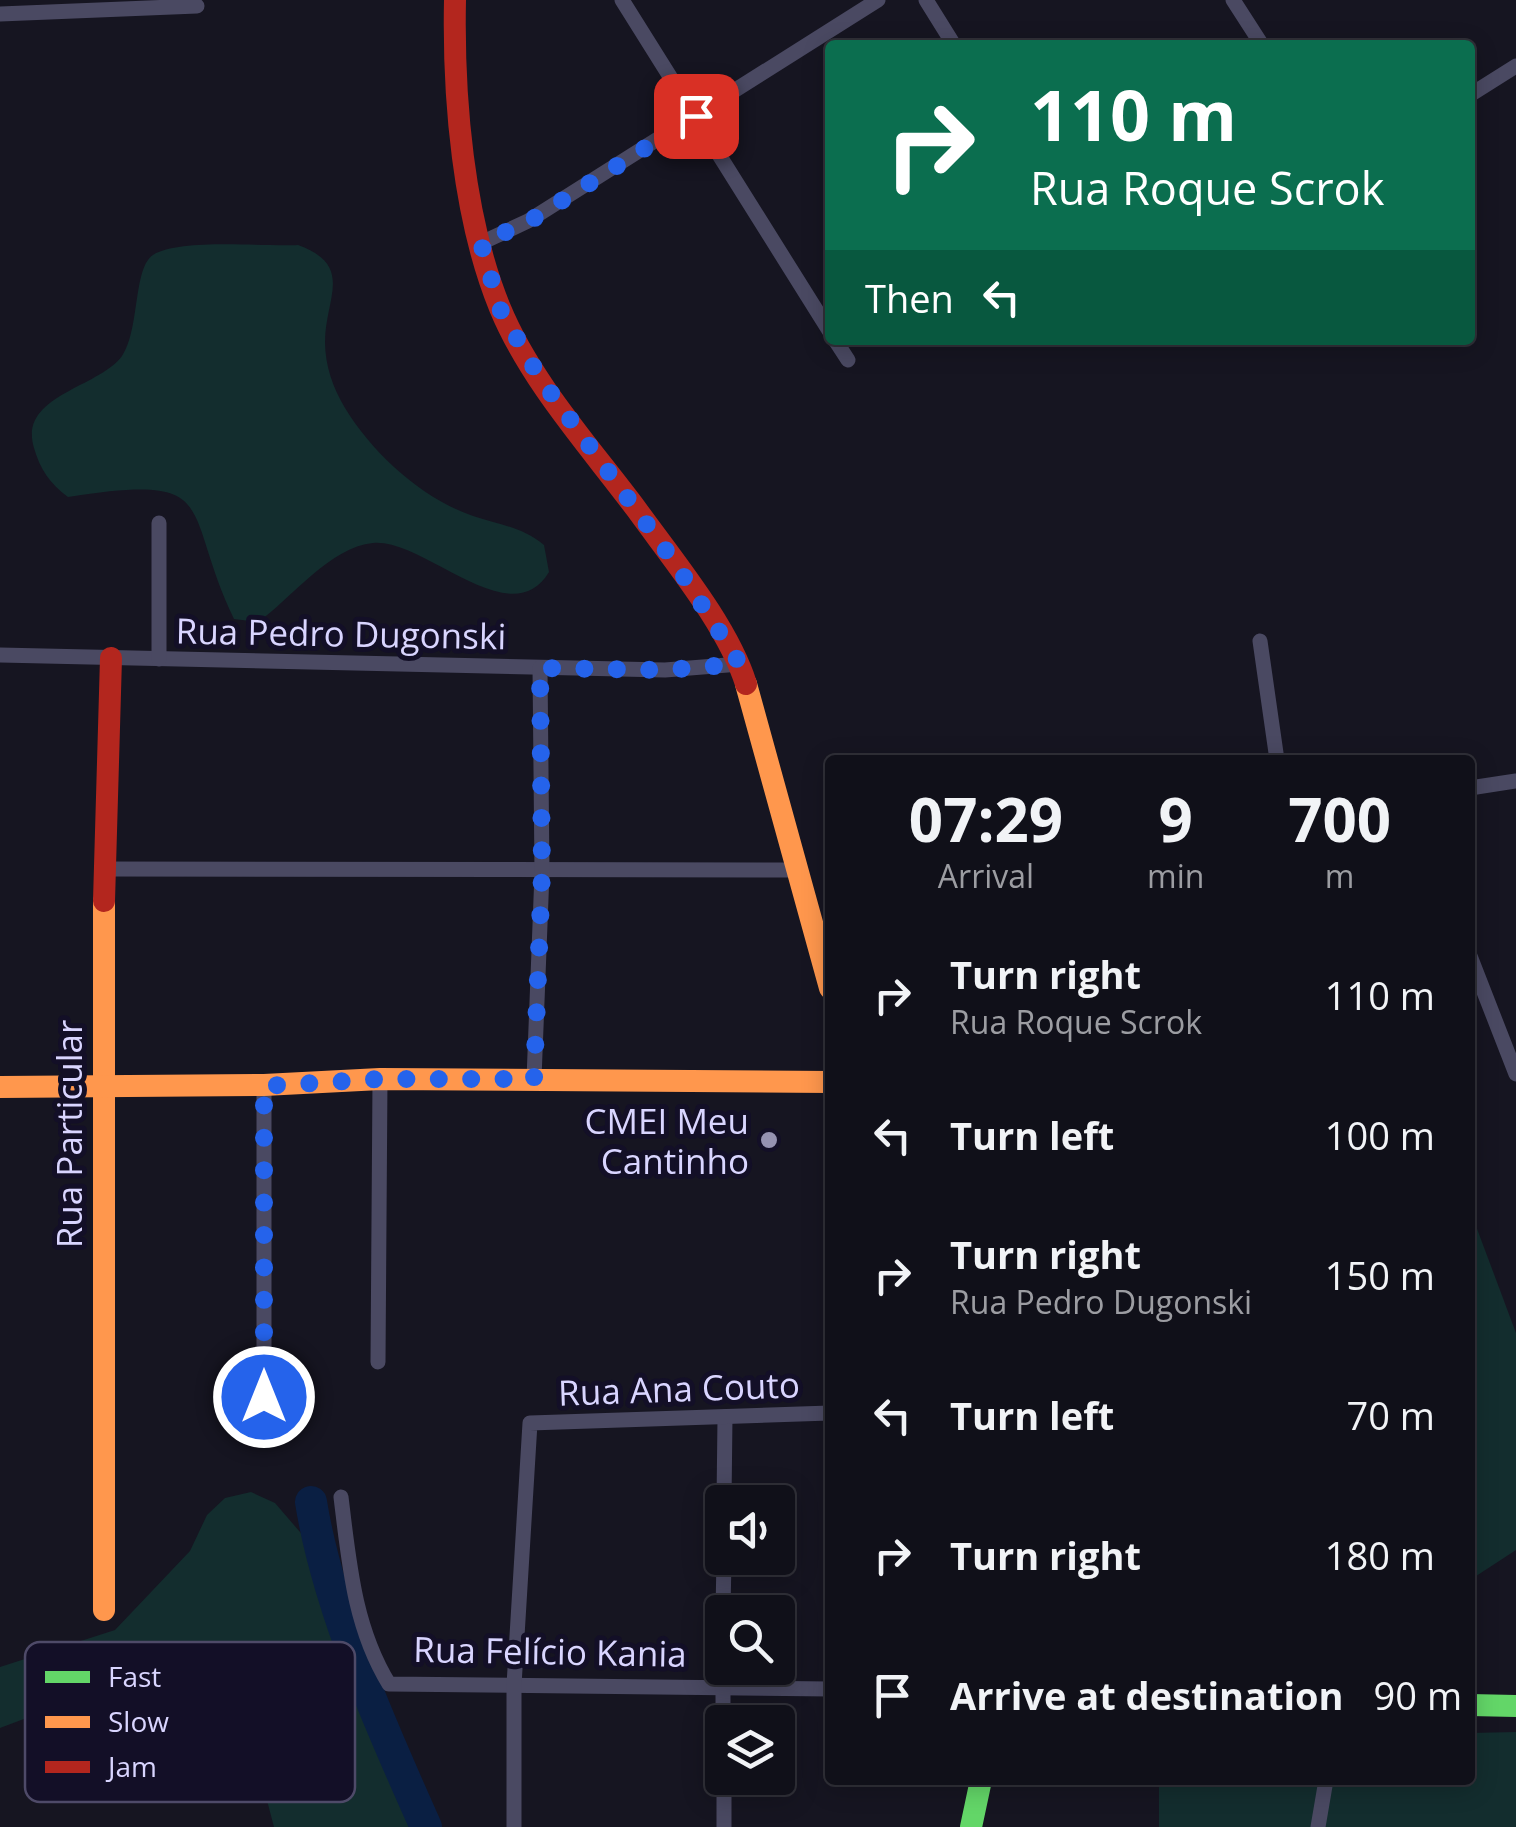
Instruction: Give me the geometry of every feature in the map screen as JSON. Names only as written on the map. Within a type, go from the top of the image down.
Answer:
[{"type":"street","points":[[456,0],[454,81],[458,125],[481,243],[500,309],[540,378],[675,563],[740,664],[798,870],[820,912],[825,950]]},
{"type":"street","points":[[622,0],[825,324]]},
{"type":"street","points":[[481,243],[528,222],[878,0]]},
{"type":"street","points":[[926,0],[951,40]]},
{"type":"street","points":[[1233,0],[1259,40]]},
{"type":"street","points":[[0,14],[197,6]]},
{"type":"street","points":[[1475,92],[1516,66]]},
{"type":"street","points":[[838,345],[848,360]]},
{"type":"street","points":[[159,524],[159,659]]},
{"type":"street","points":[[1260,640],[1275,755]]},
{"type":"street","name":"Rua Pedro Dugonski","points":[[0,656],[665,670],[740,664]]},
{"type":"street","name":"Rua Particular","points":[[104,1610],[102,1087],[111,658]]},
{"type":"street","points":[[534,1079],[542,873],[540,668]]},
{"type":"street","points":[[1475,787],[1516,781]]},
{"type":"street","points":[[104,869],[542,873],[798,870]]},
{"type":"street","points":[[1475,969],[1516,1074]]},
{"type":"street","points":[[0,1087],[264,1086],[380,1079],[825,1082]]},
{"type":"street","points":[[378,1362],[380,1079]]},
{"type":"street","points":[[264,1086],[264,1397]]},
{"type":"street","name":"Rua Ana Couto","points":[[514,1685],[530,1423],[825,1413]]},
{"type":"street","points":[[724,1485],[725,1416]]},
{"type":"street","name":"Rua Felício Kania","points":[[341,1497],[355,1602],[376,1664],[388,1684],[825,1689]]},
{"type":"street","points":[[514,1685],[514,1827]]},
{"type":"street","points":[[723,1688],[723,1705]]},
{"type":"street","points":[[1475,1704],[1516,1706]]},
{"type":"street","points":[[971,1827],[980,1785]]},
{"type":"street","points":[[1318,1827],[1325,1785]]},
{"type":"street","points":[[724,1795],[724,1827]]},
{"type":"green space","points":[[202,245],[298,245],[316,253],[332,273],[326,359],[337,392],[356,425],[401,473],[436,498],[473,516],[519,530],[544,545],[549,572],[533,589],[513,594],[490,590],[417,554],[394,545],[373,543],[327,563],[258,622],[234,619],[199,524],[189,507],[175,495],[152,490],[68,497],[46,476],[34,448],[32,430],[38,416],[63,394],[111,367],[122,356],[132,331],[142,273],[153,255]]},
{"type":"green space","points":[[1475,1223],[1516,1333],[1516,1550],[1475,1577]]},
{"type":"green space","points":[[251,1492],[275,1503],[306,1539],[345,1642],[78,1642],[115,1630],[190,1551],[207,1515],[225,1498]]},
{"type":"green space","points":[[25,1659],[25,1719],[0,1728],[0,1667]]},
{"type":"green space","points":[[355,1667],[416,1827],[274,1827],[267,1802],[355,1802]]},
{"type":"green space","points":[[1516,1732],[1516,1827],[1159,1827],[1159,1785],[1475,1785],[1475,1733]]},
{"type":"waterway","points":[[311,1502],[330,1584],[349,1642]]},
{"type":"waterway","points":[[355,1657],[426,1827]]},
{"type":"traffic: fast","points":[[1475,1705],[1516,1706]]},
{"type":"traffic: fast","points":[[971,1827],[980,1785]]},
{"type":"traffic: slow","points":[[746,684],[825,970]]},
{"type":"traffic: slow","points":[[104,901],[104,1610]]},
{"type":"traffic: slow","points":[[0,1087],[264,1085],[380,1079],[825,1082]]},
{"type":"traffic: jam","points":[[455,0],[463,157],[477,236],[500,308],[544,387],[698,594],[726,639],[746,684]]},
{"type":"traffic: jam","points":[[104,901],[111,658]]},
{"type":"place","name":"CMEI Meu Cantinho","points":[[769,1140]]},
{"type":"route","points":[[264,1397],[264,1086],[380,1079],[534,1079],[542,873],[540,668],[665,670],[740,664],[675,563],[540,378],[500,309],[481,243],[528,222],[696,116]]}]
